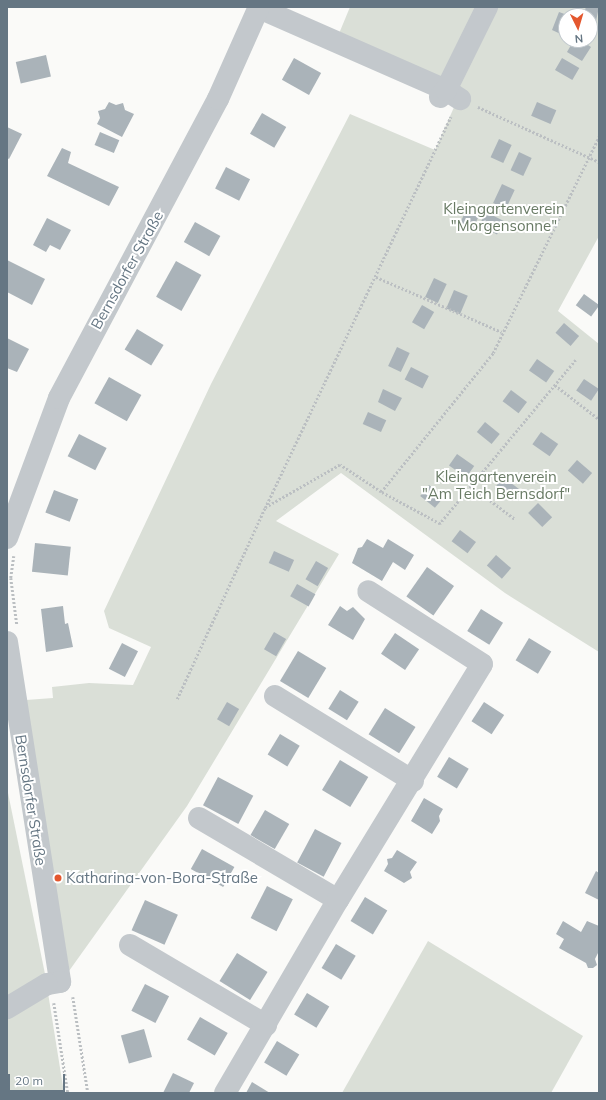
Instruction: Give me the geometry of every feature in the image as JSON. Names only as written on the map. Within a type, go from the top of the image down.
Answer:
[{"type":"street","points":[[259,8],[449,95],[486,7]]},
{"type":"street","name":"Bernsdorfer Straße","points":[[11,545],[59,398],[218,99],[259,8]]},
{"type":"street","points":[[225,1093],[338,900],[413,780],[482,664],[368,591]]},
{"type":"street","name":"Bernsdorfer Straße","points":[[7,1008],[47,984],[60,982],[12,637]]},
{"type":"street","points":[[275,696],[413,780]]},
{"type":"street","points":[[199,818],[338,900]]},
{"type":"street","points":[[130,945],[266,1025]]},
{"type":"path","points":[[177,699],[265,508],[376,277],[449,95],[599,162]]},
{"type":"path","points":[[381,492],[493,353],[599,137]]},
{"type":"path","points":[[376,277],[502,332]]},
{"type":"path","points":[[265,508],[340,465],[381,492],[440,524],[576,360]]},
{"type":"path","points":[[555,385],[599,420]]},
{"type":"path","points":[[471,486],[516,519]]},
{"type":"path","points":[[11,545],[12,637]]},
{"type":"green space","points":[[350,7],[482,7],[443,76],[433,77],[338,36]]},
{"type":"green space","points":[[493,7],[599,7],[599,236],[558,311],[599,344],[599,652],[505,593],[341,473],[276,521],[339,554],[187,806],[69,971],[26,700],[53,698],[52,687],[89,683],[133,685],[151,647],[109,628],[104,611],[211,384],[350,114],[435,150],[455,105],[456,88]]},
{"type":"green space","points":[[7,788],[45,974],[64,1093],[7,1093]]},
{"type":"green space","points":[[428,941],[583,1036],[551,1093],[342,1093]]},
{"type":"building","points":[[599,7],[598,12],[598,8],[586,8]]},
{"type":"building","points":[[558,15],[558,33],[552,30]]},
{"type":"building","points":[[569,48],[590,48],[582,61],[567,52]]},
{"type":"building","points":[[46,55],[51,76],[21,83],[16,62]]},
{"type":"building","points":[[294,58],[321,73],[309,95],[282,80]]},
{"type":"building","points":[[562,58],[579,68],[572,80],[555,70]]},
{"type":"building","points":[[109,102],[116,105],[123,103],[125,110],[134,114],[122,137],[97,124],[100,118],[98,111],[105,109]]},
{"type":"building","points":[[537,102],[556,110],[550,124],[531,116]]},
{"type":"building","points":[[262,113],[286,127],[274,148],[250,134]]},
{"type":"building","points":[[7,127],[22,134],[9,159],[7,158]]},
{"type":"building","points":[[100,132],[119,140],[114,153],[95,145]]},
{"type":"building","points":[[499,139],[512,145],[503,163],[491,157]]},
{"type":"building","points":[[62,148],[71,152],[68,163],[119,187],[109,206],[47,176]]},
{"type":"building","points":[[519,152],[532,158],[523,176],[511,170]]},
{"type":"building","points":[[226,167],[250,179],[239,201],[215,188]]},
{"type":"building","points":[[502,184],[515,190],[506,209],[493,203]]},
{"type":"building","points":[[469,204],[482,210],[473,229],[460,223]]},
{"type":"building","points":[[486,212],[504,221],[497,234],[479,225]]},
{"type":"building","points":[[47,218],[71,230],[60,250],[50,245],[46,252],[33,245]]},
{"type":"building","points":[[195,222],[220,236],[209,256],[184,242]]},
{"type":"building","points":[[7,260],[45,279],[32,305],[7,292]]},
{"type":"building","points":[[176,261],[201,275],[181,311],[156,297]]},
{"type":"building","points":[[434,278],[447,284],[438,303],[425,297]]},
{"type":"building","points":[[454,290],[468,296],[460,314],[446,308]]},
{"type":"building","points":[[584,294],[599,305],[591,316],[576,305]]},
{"type":"building","points":[[422,305],[434,312],[424,329],[412,322]]},
{"type":"building","points":[[564,323],[579,336],[571,346],[555,333]]},
{"type":"building","points":[[137,329],[164,345],[151,366],[125,350]]},
{"type":"building","points":[[7,338],[29,349],[17,372],[7,368]]},
{"type":"building","points":[[397,347],[410,353],[401,372],[388,366]]},
{"type":"building","points":[[537,359],[554,371],[546,383],[529,370]]},
{"type":"building","points":[[411,367],[429,376],[422,389],[405,379]]},
{"type":"building","points":[[109,377],[141,395],[127,421],[94,403]]},
{"type":"building","points":[[584,379],[599,389],[591,401],[576,391]]},
{"type":"building","points":[[383,389],[402,398],[395,411],[378,402]]},
{"type":"building","points":[[511,390],[527,402],[519,413],[503,401]]},
{"type":"building","points":[[368,412],[386,420],[381,432],[363,424]]},
{"type":"building","points":[[485,422],[500,434],[492,444],[477,432]]},
{"type":"building","points":[[541,432],[558,444],[550,456],[532,444]]},
{"type":"building","points":[[79,434],[107,448],[95,470],[68,456]]},
{"type":"building","points":[[457,454],[474,466],[466,478],[449,465]]},
{"type":"building","points":[[577,460],[592,473],[583,484],[568,471]]},
{"type":"building","points":[[503,477],[519,489],[511,500],[495,488]]},
{"type":"building","points":[[429,485],[444,497],[435,508],[420,496]]},
{"type":"building","points":[[54,490],[78,499],[70,522],[45,512]]},
{"type":"building","points":[[538,503],[552,517],[542,527],[528,513]]},
{"type":"building","points":[[460,530],[476,542],[468,553],[452,541]]},
{"type":"building","points":[[367,539],[383,548],[388,539],[414,555],[405,570],[393,562],[382,581],[352,563],[358,548],[362,547]]},
{"type":"building","points":[[35,543],[71,547],[68,576],[32,572]]},
{"type":"building","points":[[274,551],[294,560],[289,572],[269,563]]},
{"type":"building","points":[[496,555],[511,568],[502,579],[487,566]]},
{"type":"building","points":[[316,561],[328,568],[318,586],[306,579]]},
{"type":"building","points":[[427,567],[454,586],[433,615],[406,596]]},
{"type":"building","points":[[297,584],[315,594],[309,606],[290,596]]},
{"type":"building","points":[[63,606],[65,624],[68,623],[73,647],[46,652],[41,609]]},
{"type":"building","points":[[340,606],[347,611],[353,607],[365,619],[353,640],[328,625]]},
{"type":"building","points":[[481,609],[503,623],[489,645],[467,631]]},
{"type":"building","points":[[274,632],[286,639],[276,656],[264,649]]},
{"type":"building","points":[[395,633],[419,649],[405,670],[381,654]]},
{"type":"building","points":[[529,638],[551,651],[538,674],[516,660]]},
{"type":"building","points":[[122,643],[138,651],[125,677],[109,669]]},
{"type":"building","points":[[298,651],[326,668],[308,698],[280,681]]},
{"type":"building","points":[[340,690],[359,702],[347,720],[328,709]]},
{"type":"building","points":[[227,702],[239,709],[229,726],[217,719]]},
{"type":"building","points":[[484,702],[504,715],[492,734],[471,721]]},
{"type":"building","points":[[385,708],[416,727],[399,753],[369,734]]},
{"type":"building","points":[[280,734],[300,746],[287,766],[268,755]]},
{"type":"building","points":[[449,757],[469,769],[457,789],[437,777]]},
{"type":"building","points":[[340,760],[368,777],[350,807],[322,790]]},
{"type":"building","points":[[218,777],[253,796],[238,824],[203,805]]},
{"type":"building","points":[[424,798],[443,809],[439,816],[440,821],[432,834],[411,821]]},
{"type":"building","points":[[265,810],[289,824],[275,849],[250,835]]},
{"type":"building","points":[[315,829],[341,843],[324,877],[297,863]]},
{"type":"building","points":[[202,849],[234,867],[223,887],[191,869]]},
{"type":"building","points":[[397,850],[417,862],[410,872],[412,878],[404,883],[384,871],[388,864],[387,859],[392,858]]},
{"type":"building","points":[[596,871],[599,873],[599,900],[585,893]]},
{"type":"building","points":[[267,886],[293,899],[276,931],[251,918]]},
{"type":"building","points":[[365,897],[387,910],[373,934],[351,921]]},
{"type":"building","points":[[145,900],[178,915],[164,945],[132,930]]},
{"type":"building","points":[[563,921],[581,932],[587,921],[599,926],[599,951],[595,959],[597,965],[593,968],[588,968],[586,963],[559,948],[564,939],[556,934]]},
{"type":"building","points":[[336,944],[356,956],[341,980],[322,968]]},
{"type":"building","points":[[237,953],[268,972],[250,1000],[220,981]]},
{"type":"building","points":[[145,984],[169,996],[155,1023],[131,1011]]},
{"type":"building","points":[[307,993],[329,1006],[316,1028],[294,1014]]},
{"type":"building","points":[[200,1017],[228,1033],[215,1056],[187,1040]]},
{"type":"building","points":[[144,1029],[152,1057],[129,1063],[121,1036]]},
{"type":"building","points":[[277,1041],[299,1054],[286,1076],[264,1062]]},
{"type":"building","points":[[173,1073],[194,1083],[189,1093],[163,1093]]},
{"type":"building","points":[[252,1082],[270,1093],[246,1093]]},
{"type":"place","name":"Katharina-von-Bora-Straße","points":[[58,878]]},
{"type":"park label","name":"Kleingartenverein \"Morgensonne\"","points":[[504,216]]},
{"type":"park label","name":"Kleingartenverein \"Am Teich Bernsdorf\"","points":[[496,484]]}]
